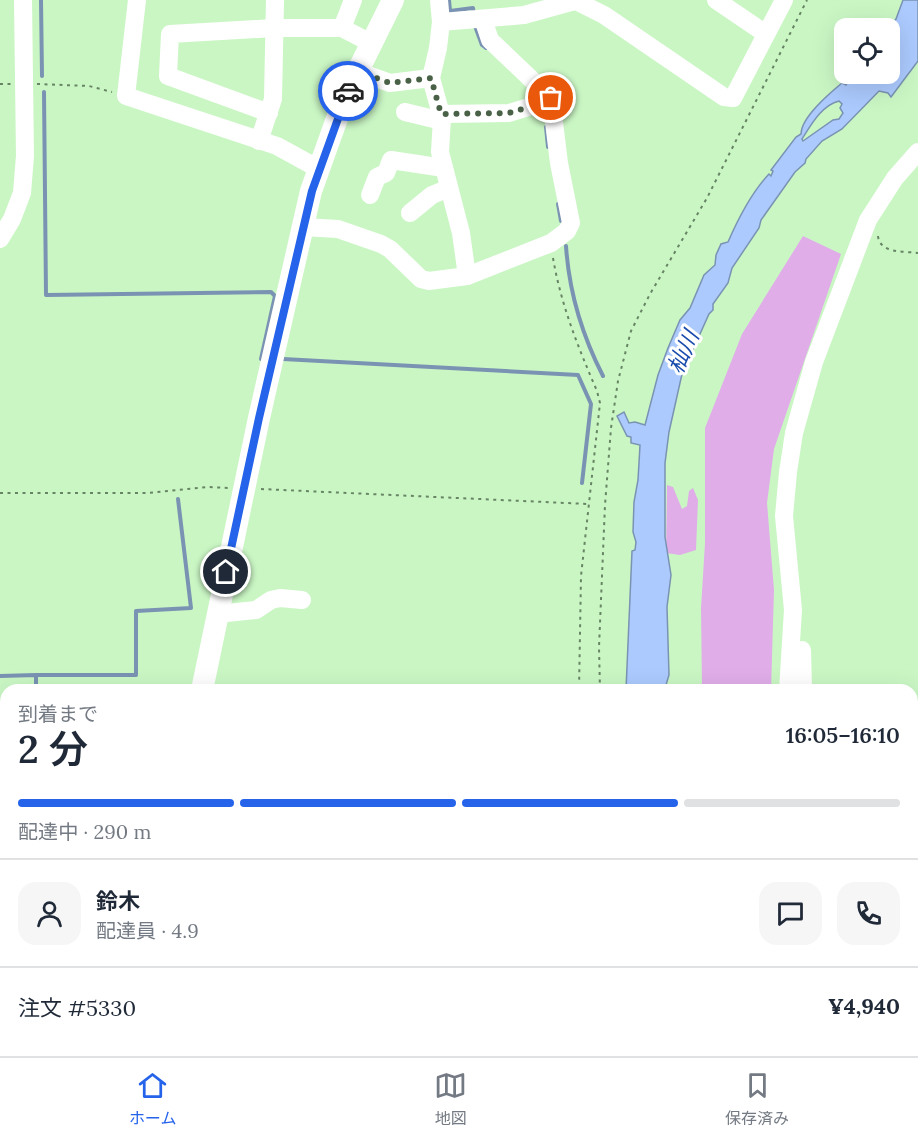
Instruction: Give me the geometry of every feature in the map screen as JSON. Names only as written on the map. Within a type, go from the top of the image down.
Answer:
[{"type":"main road","points":[[203,684],[244,488],[303,227],[319,169],[357,71],[393,0]]},
{"type":"street","points":[[0,239],[12,219],[22,193],[25,156],[23,0]]},
{"type":"street","points":[[137,0],[126,96],[277,146],[319,169]]},
{"type":"street","points":[[259,141],[273,99],[275,0]]},
{"type":"street","points":[[342,28],[352,0]]},
{"type":"street","points":[[439,0],[441,22],[431,78],[441,117],[440,153],[461,233],[468,276]]},
{"type":"street","points":[[717,0],[766,34]]},
{"type":"street","points":[[441,22],[477,20],[510,8],[539,12],[577,1],[604,15],[724,97],[733,98],[784,0]]},
{"type":"street","points":[[303,227],[338,229],[381,244],[390,249],[421,279],[429,281],[468,276],[551,243],[567,231],[571,223],[559,163],[551,98],[490,40],[477,20]]},
{"type":"street","points":[[269,113],[168,76],[170,34],[274,28],[342,28],[370,43]]},
{"type":"street","points":[[357,71],[390,83],[431,78]]},
{"type":"street","points":[[405,112],[441,117],[509,113],[535,105],[546,93]]},
{"type":"street","points":[[803,684],[801,642],[794,610],[784,516],[794,433],[814,362],[868,220],[895,178],[918,152]]},
{"type":"street","points":[[370,195],[377,177],[386,173],[391,160],[444,168]]},
{"type":"street","points":[[410,213],[432,195],[449,188]]},
{"type":"street","points":[[218,614],[256,610],[271,600],[280,598],[302,600]]},
{"type":"street","points":[[788,684],[794,610]]},
{"type":"path","points":[[600,684],[598,647],[611,428],[618,381],[631,331],[650,294],[707,198],[807,0]]},
{"type":"path","points":[[25,84],[89,86],[126,96]]},
{"type":"path","points":[[879,232],[878,240],[885,249],[918,253]]},
{"type":"path","points":[[551,243],[557,282],[567,318],[600,403],[581,576],[579,684]]},
{"type":"path","points":[[0,493],[148,493],[207,488],[244,488],[588,504]]},
{"type":"shaded area","points":[[803,236],[841,254],[774,449],[767,503],[774,590],[771,684],[702,684],[701,608],[705,543],[705,428],[742,334]]},
{"type":"shaded area","points":[[667,485],[673,487],[682,509],[687,506],[689,491],[693,488],[698,500],[696,550],[680,555],[666,553]]},
{"type":"water","name":"杣川","points":[[903,0],[918,0],[918,61],[891,97],[888,93],[879,91],[842,129],[822,141],[795,172],[761,220],[759,228],[732,268],[728,283],[713,304],[713,310],[709,314],[682,374],[669,432],[665,463],[665,537],[671,575],[667,607],[669,675],[666,684],[626,684],[632,551],[635,550],[636,542],[633,532],[634,502],[640,445],[631,443],[631,437],[627,436],[617,416],[624,412],[629,423],[645,425],[658,375],[668,348],[680,320],[690,308],[704,275],[715,265],[721,244],[728,242],[751,197],[769,174],[771,176],[773,171],[771,170],[796,137],[801,134],[802,127],[811,113],[841,84],[900,84],[900,18],[896,18]],"holes":[[[839,101],[842,104],[840,108],[843,113],[839,119],[833,120],[803,141],[809,128],[827,107]]]},
{"type":"waterway","points":[[41,0],[42,76]]},
{"type":"waterway","points":[[449,0],[450,11],[473,8],[474,15]]},
{"type":"waterway","points":[[475,26],[482,45],[486,48]]},
{"type":"waterway","points":[[44,92],[46,295],[271,292],[275,296],[261,359],[264,359]]},
{"type":"waterway","points":[[546,127],[548,147]]},
{"type":"waterway","points":[[558,204],[561,221]]},
{"type":"waterway","points":[[566,246],[573,297],[589,345],[603,376]]},
{"type":"waterway","points":[[283,359],[578,375],[591,404],[582,483]]},
{"type":"waterway","points":[[36,675],[136,675],[136,611],[191,608],[178,499]]},
{"type":"waterway","points":[[0,676],[36,675],[36,684]]},
{"type":"way so far","points":[[348,91],[357,71],[390,83],[431,78],[441,114],[509,113],[535,105],[546,93],[551,98]]},
{"type":"route","points":[[226,572],[312,191],[348,91]]}]
